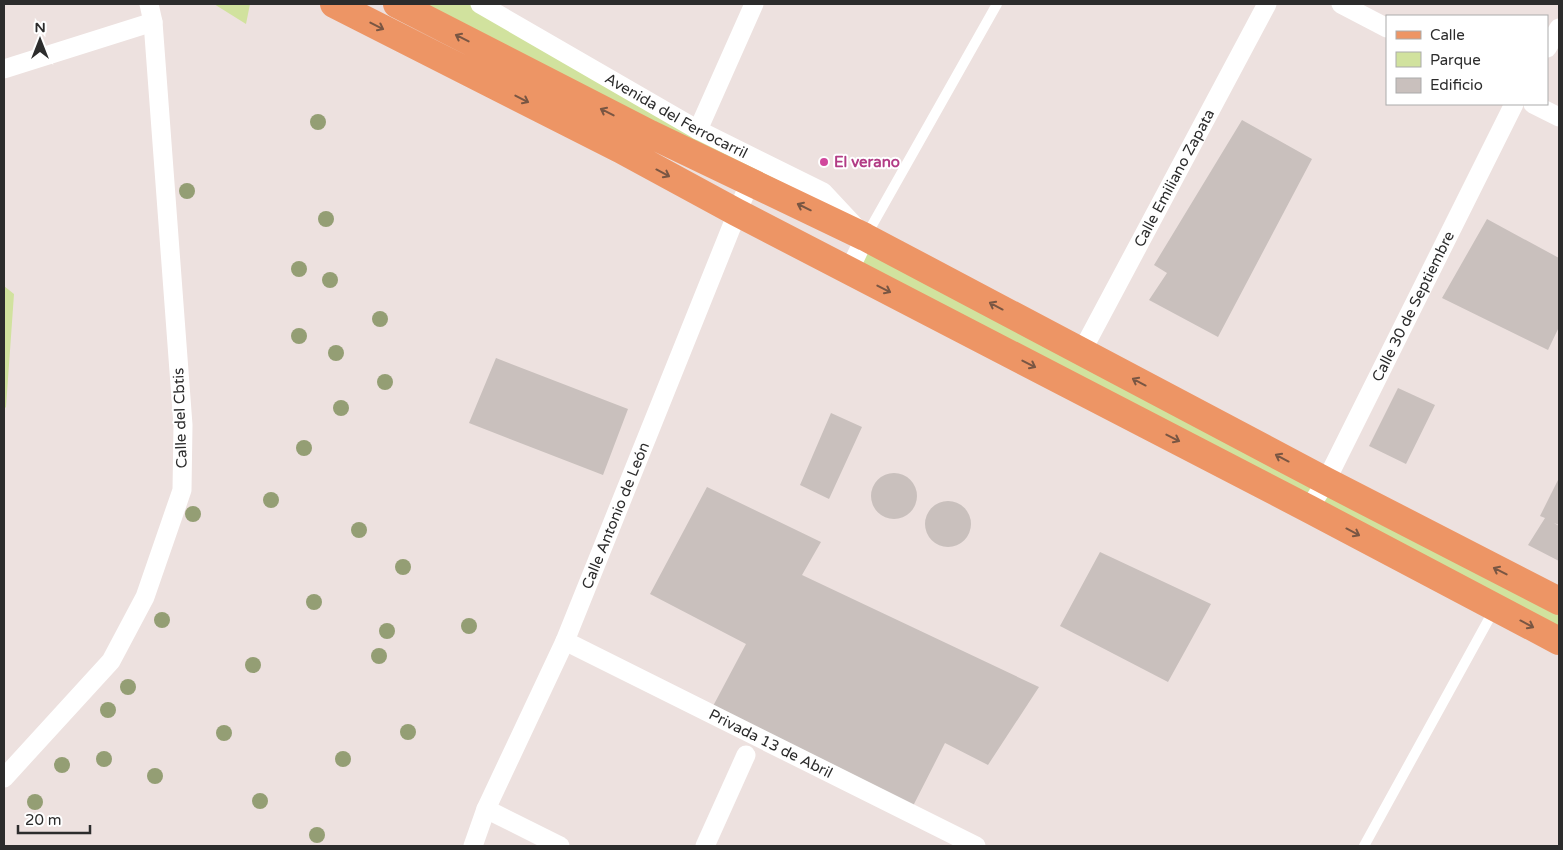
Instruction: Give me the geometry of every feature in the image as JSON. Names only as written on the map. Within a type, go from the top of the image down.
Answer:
[{"type":"main road","points":[[334,4],[620,149],[736,212],[1310,509],[1559,641]]},
{"type":"main road","points":[[397,4],[650,134],[865,237],[1326,481],[1559,601]]},
{"type":"street","name":"Avenida del Ferrocarril","points":[[480,4],[698,130],[822,192],[865,237]]},
{"type":"street","points":[[698,130],[754,4]]},
{"type":"street","name":"Calle Emiliano Zapata","points":[[1082,352],[1267,4]]},
{"type":"street","points":[[1341,4],[1386,27]]},
{"type":"street","points":[[4,69],[151,13]]},
{"type":"street","name":"Calle del Cbtis","points":[[4,778],[111,661],[146,598],[182,490],[183,426],[151,13]]},
{"type":"street","points":[[1548,46],[1559,28]]},
{"type":"street","name":"Calle 30 de Septiembre","points":[[1310,509],[1326,481],[1514,105]]},
{"type":"street","points":[[1535,105],[1559,117]]},
{"type":"street","name":"Calle Antonio de León","points":[[473,846],[486,809],[565,641],[750,181]]},
{"type":"street","points":[[849,271],[865,237]]},
{"type":"street","name":"Privada 13 de Abril","points":[[565,641],[976,846]]},
{"type":"street","points":[[705,846],[746,755]]},
{"type":"street","points":[[486,809],[560,846]]},
{"type":"lane","points":[[865,237],[997,4]]},
{"type":"lane","points":[[1364,846],[1496,608]]},
{"type":"green space","points":[[214,4],[250,4],[246,24]]},
{"type":"green space","points":[[397,4],[480,4],[823,192],[865,237]]},
{"type":"green space","points":[[865,237],[1559,601],[1559,641],[849,271]]},
{"type":"green space","points":[[4,286],[14,294],[6,407],[4,409]]},
{"type":"building","points":[[1242,120],[1312,159],[1218,337],[1149,300],[1167,273],[1154,265]]},
{"type":"building","points":[[1487,219],[1559,258],[1559,327],[1548,350],[1442,298]]},
{"type":"building","points":[[496,358],[628,409],[603,475],[469,423]]},
{"type":"building","points":[[1398,388],[1435,405],[1406,464],[1369,446]]},
{"type":"building","points":[[831,413],[862,427],[829,499],[800,485]]},
{"type":"building","points":[[889,473],[899,473],[913,483],[917,496],[913,509],[907,515],[899,519],[889,519],[875,509],[871,501],[871,491],[881,477]]},
{"type":"building","points":[[1559,478],[1559,525],[1554,523],[1559,526],[1559,561],[1528,545],[1545,518],[1540,516]]},
{"type":"building","points":[[707,487],[821,542],[802,575],[1039,687],[988,765],[945,743],[913,806],[712,708],[746,644],[650,594]]},
{"type":"building","points":[[943,501],[953,501],[967,511],[971,524],[967,537],[961,543],[953,547],[943,547],[929,537],[925,529],[925,519],[935,505]]},
{"type":"building","points":[[1100,552],[1211,604],[1168,682],[1060,626]]},
{"type":"place","name":"El verano","points":[[824,162]]}]
